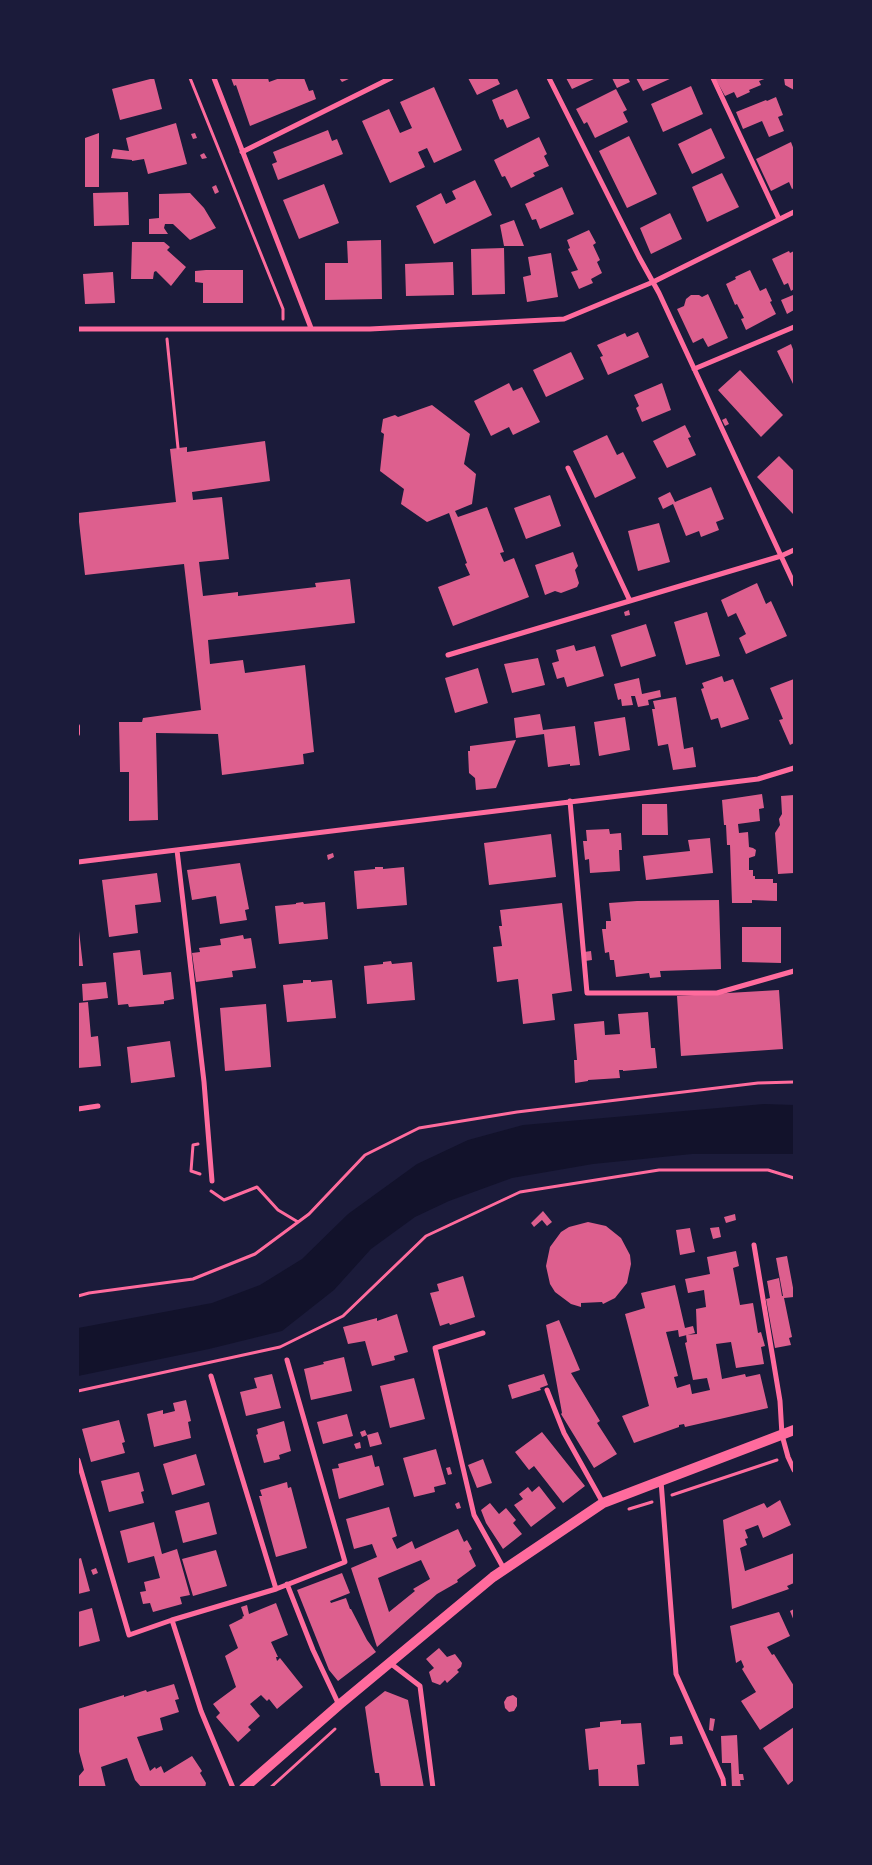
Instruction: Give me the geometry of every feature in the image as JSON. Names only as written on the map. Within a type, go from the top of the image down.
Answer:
[{"type":"main road","points":[[244,1788],[390,1662],[504,1569],[603,1502],[794,1430]]},
{"type":"street","points":[[214,78],[311,328]]},
{"type":"street","points":[[242,152],[391,78]]},
{"type":"street","points":[[549,78],[653,282],[794,584]]},
{"type":"street","points":[[713,78],[779,220]]},
{"type":"street","points":[[78,329],[311,328],[370,330],[564,319],[653,282],[794,212]]},
{"type":"street","points":[[694,369],[794,327]]},
{"type":"street","points":[[568,468],[630,601]]},
{"type":"street","points":[[448,655],[781,556],[794,550]]},
{"type":"street","points":[[78,862],[758,779],[794,768]]},
{"type":"street","points":[[570,801],[587,993],[717,993],[794,971]]},
{"type":"street","points":[[177,850],[202,1072],[212,1181]]},
{"type":"street","points":[[78,1109],[98,1106]]},
{"type":"street","points":[[754,1245],[780,1401],[782,1435],[794,1470]]},
{"type":"street","points":[[483,1333],[435,1348],[474,1515],[504,1569]]},
{"type":"street","points":[[78,1460],[129,1635],[276,1589],[345,1562],[287,1360]]},
{"type":"street","points":[[211,1376],[276,1589]]},
{"type":"street","points":[[547,1390],[564,1433],[603,1502]]},
{"type":"street","points":[[660,1481],[676,1674],[723,1779],[724,1788]]},
{"type":"street","points":[[287,1584],[313,1650],[339,1705]]},
{"type":"street","points":[[172,1620],[202,1711],[232,1788]]},
{"type":"street","points":[[390,1662],[420,1686],[433,1788]]},
{"type":"lane","points":[[78,726],[78,734]]},
{"type":"path","points":[[190,78],[282,309],[284,328]]},
{"type":"path","points":[[167,328],[178,448]]},
{"type":"path","points":[[78,1296],[193,1278],[255,1254],[309,1214],[365,1156],[419,1128],[516,1112],[758,1083],[794,1082]]},
{"type":"path","points":[[78,1391],[280,1348],[343,1316],[426,1236],[520,1192],[660,1170],[768,1170],[794,1178]]},
{"type":"path","points":[[278,1210],[298,1222]]},
{"type":"path","points":[[626,1510],[788,1457]]},
{"type":"path","points":[[270,1788],[337,1727]]},
{"type":"shaded area","points":[[764,1104],[794,1105],[794,1154],[692,1154],[593,1164],[512,1178],[449,1201],[415,1217],[371,1249],[334,1290],[282,1331],[209,1349],[78,1376],[78,1328],[212,1303],[260,1285],[302,1259],[348,1214],[417,1164],[468,1140],[523,1125]]},
{"type":"building","points":[[154,78],[162,109],[120,120],[112,89]]},
{"type":"building","points":[[231,78],[268,78],[269,82],[280,78],[304,78],[309,91],[313,90],[316,99],[250,126],[236,85],[234,86]]},
{"type":"building","points":[[339,78],[351,78],[342,82]]},
{"type":"building","points":[[468,78],[497,78],[500,84],[477,95]]},
{"type":"building","points":[[566,78],[596,78],[572,89]]},
{"type":"building","points":[[612,78],[628,78],[630,82],[617,88]]},
{"type":"building","points":[[636,78],[672,78],[643,91]]},
{"type":"building","points":[[715,78],[767,78],[759,81],[761,85],[737,98],[734,92],[725,96]]},
{"type":"building","points":[[784,78],[794,78],[794,90],[785,85]]},
{"type":"building","points":[[691,86],[703,114],[663,132],[651,104]]},
{"type":"building","points":[[434,87],[462,150],[434,163],[427,148],[418,152],[425,167],[390,183],[362,121],[389,109],[400,133],[412,128],[400,102]]},
{"type":"building","points":[[517,89],[530,118],[507,128],[503,119],[500,120],[492,100]]},
{"type":"building","points":[[616,89],[627,110],[623,112],[628,122],[595,138],[587,122],[584,124],[576,109]]},
{"type":"building","points":[[776,97],[783,115],[778,117],[784,131],[769,137],[762,121],[743,129],[736,112]]},
{"type":"building","points":[[176,123],[187,164],[148,174],[144,159],[132,161],[111,158],[113,149],[129,151],[126,138]]},
{"type":"building","points":[[711,128],[725,158],[692,174],[678,144]]},
{"type":"building","points":[[328,130],[332,141],[337,139],[343,154],[278,180],[272,164],[277,162],[273,152]]},
{"type":"building","points":[[99,133],[99,187],[85,187],[85,138]]},
{"type":"building","points":[[195,133],[197,138],[193,139],[191,134]]},
{"type":"building","points":[[629,136],[657,194],[627,208],[599,151]]},
{"type":"building","points":[[539,137],[547,154],[544,156],[549,166],[533,173],[535,176],[511,188],[505,176],[502,177],[494,160]]},
{"type":"building","points":[[791,142],[794,150],[794,188],[792,189],[789,182],[771,191],[756,159]]},
{"type":"building","points":[[204,153],[207,158],[202,159],[200,155]]},
{"type":"building","points":[[722,173],[739,207],[707,222],[692,187]]},
{"type":"building","points":[[475,180],[492,215],[434,244],[416,206],[441,193],[446,204],[456,199],[452,191]]},
{"type":"building","points":[[324,184],[339,223],[299,239],[283,200]]},
{"type":"building","points":[[216,185],[219,192],[215,194],[212,187]]},
{"type":"building","points":[[562,187],[574,214],[540,229],[536,219],[532,220],[525,204]]},
{"type":"building","points":[[128,192],[129,225],[94,226],[93,193]]},
{"type":"building","points":[[190,193],[204,208],[216,228],[190,240],[173,224],[165,224],[164,228],[168,234],[149,234],[149,219],[159,218],[159,194]]},
{"type":"building","points":[[670,213],[682,239],[651,254],[640,228]]},
{"type":"building","points":[[514,220],[524,246],[504,246],[500,225]]},
{"type":"building","points":[[589,230],[596,243],[593,245],[600,260],[597,262],[602,273],[591,279],[593,283],[579,289],[571,272],[578,270],[568,249],[570,248],[567,240]]},
{"type":"building","points":[[381,240],[382,299],[325,300],[325,263],[348,263],[347,241]]},
{"type":"building","points":[[132,242],[164,242],[170,247],[167,250],[186,267],[171,286],[156,271],[154,272],[153,279],[131,279]]},
{"type":"building","points":[[504,248],[505,294],[472,295],[471,249]]},
{"type":"building","points":[[789,251],[790,253],[794,251],[794,289],[791,291],[788,283],[784,285],[772,259]]},
{"type":"building","points":[[551,253],[558,297],[527,302],[523,277],[531,275],[528,257]]},
{"type":"building","points":[[453,262],[454,295],[406,296],[405,264]]},
{"type":"building","points":[[243,270],[243,303],[203,303],[203,283],[195,282],[195,271]]},
{"type":"building","points":[[750,270],[760,291],[766,288],[776,314],[746,330],[741,319],[744,318],[737,304],[735,305],[726,284],[736,279],[735,277]]},
{"type":"building","points":[[113,272],[115,303],[85,304],[83,274]]},
{"type":"building","points":[[708,294],[728,338],[708,347],[703,338],[693,343],[677,309],[684,306],[686,299],[691,295],[702,297]]},
{"type":"building","points":[[793,295],[794,310],[787,314],[781,300]]},
{"type":"building","points":[[638,332],[649,357],[608,375],[600,357],[603,356],[597,345],[625,333],[627,337]]},
{"type":"building","points":[[791,344],[794,352],[794,386],[777,351]]},
{"type":"building","points":[[571,352],[584,379],[546,397],[533,370]]},
{"type":"building","points":[[740,370],[783,415],[761,437],[718,390]]},
{"type":"building","points":[[509,383],[513,391],[522,387],[540,422],[513,435],[509,427],[491,436],[474,401]]},
{"type":"building","points":[[662,383],[671,410],[642,422],[636,408],[639,406],[634,395]]},
{"type":"building","points":[[432,405],[470,434],[464,464],[476,474],[472,504],[455,511],[458,517],[487,507],[504,552],[500,553],[504,562],[514,558],[529,597],[453,626],[438,587],[470,575],[449,513],[427,522],[401,504],[404,489],[380,471],[384,434],[381,432],[383,419],[395,415],[398,417]]},
{"type":"building","points":[[726,418],[729,424],[725,426],[722,420]]},
{"type":"building","points":[[685,425],[691,437],[688,438],[696,455],[667,468],[653,441]]},
{"type":"building","points":[[607,435],[617,455],[623,452],[636,478],[595,498],[573,451]]},
{"type":"building","points":[[265,441],[270,481],[192,492],[193,500],[222,497],[229,559],[199,562],[203,596],[238,592],[238,596],[316,587],[315,583],[350,579],[355,623],[208,640],[210,664],[243,660],[245,673],[305,665],[314,752],[303,754],[304,764],[222,775],[218,734],[156,733],[158,820],[129,821],[129,772],[120,772],[119,722],[142,722],[143,718],[201,710],[184,564],[85,575],[78,513],[176,502],[170,449],[187,447],[187,452]]},
{"type":"building","points":[[779,456],[794,471],[794,515],[757,477]]},
{"type":"building","points":[[711,487],[724,519],[716,522],[719,530],[701,537],[699,531],[686,536],[673,504],[663,509],[658,498],[670,492],[675,502]]},
{"type":"building","points":[[550,495],[561,526],[526,539],[514,508]]},
{"type":"building","points":[[659,523],[670,562],[638,571],[628,531]]},
{"type":"building","points":[[573,552],[578,566],[575,570],[579,583],[577,587],[561,593],[555,591],[545,595],[535,565]]},
{"type":"building","points":[[757,583],[766,604],[771,601],[787,636],[746,654],[739,638],[746,634],[736,613],[728,617],[721,600]]},
{"type":"building","points":[[629,610],[630,615],[625,616],[624,612]]},
{"type":"building","points":[[707,612],[720,656],[686,665],[674,622]]},
{"type":"building","points":[[646,624],[656,656],[621,667],[611,635]]},
{"type":"building","points":[[574,645],[576,651],[595,646],[604,676],[567,687],[564,677],[557,679],[552,663],[559,661],[556,650]]},
{"type":"building","points":[[538,658],[545,685],[512,693],[504,664]]},
{"type":"building","points":[[478,668],[488,703],[455,713],[445,678]]},
{"type":"building","points":[[722,676],[724,682],[733,679],[749,719],[721,728],[718,718],[711,720],[701,689],[704,688],[702,683]]},
{"type":"building","points":[[639,678],[642,694],[660,690],[661,697],[648,700],[649,705],[638,707],[635,696],[631,696],[633,705],[622,706],[621,699],[618,700],[614,684]]},
{"type":"building","points":[[794,679],[794,743],[790,745],[779,720],[783,719],[770,688]]},
{"type":"building","points":[[676,697],[684,749],[693,747],[696,767],[673,770],[668,744],[658,746],[652,709],[655,709],[653,701]]},
{"type":"building","points":[[540,714],[543,730],[575,726],[580,765],[570,766],[570,764],[548,767],[544,734],[516,738],[514,718]]},
{"type":"building","points":[[625,717],[630,750],[599,756],[594,722]]},
{"type":"building","points":[[516,740],[496,788],[476,790],[475,778],[469,773],[468,751],[470,751],[470,746]]},
{"type":"building","points":[[762,794],[764,808],[759,809],[760,821],[738,824],[739,833],[748,832],[749,847],[756,850],[755,856],[749,858],[749,870],[753,870],[755,879],[773,879],[773,883],[777,883],[777,901],[752,900],[752,903],[732,903],[730,845],[727,845],[722,800]]},
{"type":"building","points":[[794,795],[794,873],[778,874],[775,833],[780,825],[779,819],[782,814],[781,796]]},
{"type":"building","points":[[642,804],[667,804],[668,835],[642,835]]},
{"type":"building","points":[[609,829],[610,834],[621,833],[622,850],[619,850],[620,871],[590,873],[589,859],[585,860],[583,841],[587,841],[586,830]]},
{"type":"building","points":[[551,834],[556,877],[489,885],[484,843]]},
{"type":"building","points":[[710,838],[713,873],[646,880],[643,856],[690,851],[688,840]]},
{"type":"building","points":[[333,853],[334,857],[328,860],[327,855]]},
{"type":"building","points":[[240,863],[249,909],[245,910],[247,920],[220,924],[216,896],[192,900],[187,870]]},
{"type":"building","points":[[375,867],[383,867],[383,869],[404,867],[407,905],[357,909],[354,871],[375,869]]},
{"type":"building","points":[[157,873],[161,902],[135,905],[138,933],[109,937],[102,880]]},
{"type":"building","points":[[719,900],[721,969],[660,971],[661,977],[650,978],[649,973],[616,977],[614,960],[610,960],[609,952],[605,953],[602,929],[606,929],[606,921],[611,921],[609,903]]},
{"type":"building","points":[[303,902],[304,904],[325,902],[328,939],[279,944],[275,906]]},
{"type":"building","points":[[562,903],[572,991],[552,994],[555,1020],[523,1024],[518,979],[497,982],[493,947],[502,946],[499,926],[502,926],[500,910]]},
{"type":"building","points":[[742,927],[781,927],[781,963],[742,962]]},
{"type":"building","points":[[79,931],[83,966],[78,966]]},
{"type":"building","points":[[243,935],[244,939],[251,938],[256,968],[232,971],[233,977],[196,982],[192,953],[200,952],[199,948],[221,945],[220,939]]},
{"type":"building","points":[[140,950],[143,975],[171,972],[174,999],[164,1001],[164,1004],[129,1007],[128,1004],[118,1005],[113,953]]},
{"type":"building","points":[[591,951],[592,960],[585,961],[584,952]]},
{"type":"building","points":[[391,961],[392,964],[412,962],[415,1000],[367,1004],[364,966]]},
{"type":"building","points":[[303,980],[311,980],[311,982],[332,980],[336,1018],[287,1022],[283,985],[303,983]]},
{"type":"building","points":[[106,982],[108,998],[83,1001],[82,984]]},
{"type":"building","points":[[779,990],[783,1049],[681,1056],[677,996]]},
{"type":"building","points":[[88,1002],[91,1037],[98,1036],[101,1066],[78,1068],[78,1003]]},
{"type":"building","points":[[266,1004],[271,1067],[225,1071],[220,1008]]},
{"type":"building","points":[[648,1012],[651,1048],[655,1048],[657,1068],[619,1070],[620,1078],[588,1080],[575,1083],[574,1060],[577,1060],[574,1024],[604,1021],[605,1035],[620,1034],[618,1014]]},
{"type":"building","points":[[170,1041],[175,1077],[131,1083],[127,1047]]},
{"type":"building","points":[[543,1211],[552,1222],[547,1226],[542,1220],[534,1227],[531,1223]]},
{"type":"building","points":[[735,1214],[736,1220],[726,1223],[724,1217]]},
{"type":"building","points":[[588,1222],[606,1226],[621,1238],[630,1255],[631,1264],[627,1283],[615,1298],[603,1304],[602,1302],[581,1303],[581,1307],[571,1304],[555,1292],[550,1284],[546,1266],[550,1247],[561,1232],[569,1227]]},
{"type":"building","points":[[719,1227],[721,1237],[713,1239],[710,1228]]},
{"type":"building","points":[[690,1228],[695,1252],[680,1255],[676,1230]]},
{"type":"building","points":[[736,1251],[739,1266],[733,1268],[740,1305],[753,1303],[758,1333],[761,1332],[765,1346],[761,1347],[764,1364],[736,1368],[731,1342],[716,1344],[722,1379],[745,1374],[746,1377],[760,1374],[768,1408],[685,1427],[684,1424],[679,1425],[679,1427],[634,1443],[622,1416],[649,1406],[625,1314],[645,1308],[641,1293],[675,1285],[685,1328],[693,1326],[695,1333],[688,1335],[697,1334],[696,1309],[706,1307],[704,1290],[688,1293],[685,1279],[710,1274],[707,1257]],"holes":[[[678,1330],[679,1337],[686,1335],[687,1342],[685,1343],[693,1380],[707,1378],[710,1390],[692,1394],[690,1384],[677,1388],[674,1377],[678,1376],[666,1332]]]},
{"type":"building","points":[[787,1256],[794,1293],[794,1297],[784,1298],[792,1337],[789,1338],[791,1345],[775,1348],[766,1299],[770,1298],[767,1281],[779,1278],[783,1296],[776,1258]]},
{"type":"building","points":[[463,1276],[475,1317],[450,1325],[449,1323],[440,1326],[430,1293],[439,1291],[437,1284]]},
{"type":"building","points":[[397,1314],[408,1352],[394,1356],[395,1360],[372,1366],[365,1341],[348,1344],[343,1327],[377,1318],[377,1321]]},
{"type":"building","points":[[559,1320],[580,1370],[571,1373],[600,1421],[597,1423],[617,1454],[594,1468],[561,1414],[546,1325]]},
{"type":"building","points":[[344,1357],[352,1391],[311,1400],[304,1369]]},
{"type":"building","points":[[272,1374],[281,1408],[246,1416],[240,1392],[257,1388],[254,1378]]},
{"type":"building","points":[[544,1374],[548,1385],[540,1388],[541,1390],[512,1399],[508,1385]]},
{"type":"building","points":[[414,1378],[425,1419],[390,1428],[380,1386]]},
{"type":"building","points":[[186,1400],[191,1421],[188,1422],[191,1438],[154,1447],[147,1414],[163,1410],[163,1414],[175,1411],[173,1403]]},
{"type":"building","points":[[347,1414],[353,1436],[323,1444],[317,1422]]},
{"type":"building","points":[[119,1420],[125,1442],[122,1443],[125,1453],[91,1462],[82,1429]]},
{"type":"building","points":[[284,1421],[291,1451],[279,1455],[280,1459],[264,1463],[256,1435],[258,1434],[257,1429]]},
{"type":"building","points":[[365,1430],[367,1435],[362,1437],[360,1432]]},
{"type":"building","points":[[378,1432],[382,1444],[370,1447],[367,1435]]},
{"type":"building","points":[[542,1432],[585,1486],[563,1503],[534,1466],[529,1470],[515,1452]]},
{"type":"building","points":[[360,1442],[361,1448],[356,1449],[354,1444]]},
{"type":"building","points":[[436,1449],[446,1484],[434,1487],[435,1492],[414,1497],[403,1458]]},
{"type":"building","points":[[196,1454],[205,1485],[172,1495],[163,1464]]},
{"type":"building","points":[[372,1455],[375,1467],[379,1466],[384,1485],[339,1499],[332,1469],[339,1468],[338,1464]]},
{"type":"building","points":[[483,1459],[492,1483],[477,1488],[468,1465]]},
{"type":"building","points":[[450,1467],[452,1474],[448,1475],[446,1468]]},
{"type":"building","points":[[139,1472],[144,1491],[141,1492],[144,1503],[109,1512],[101,1481]]},
{"type":"building","points":[[287,1482],[288,1488],[291,1487],[307,1548],[276,1557],[259,1496],[262,1496],[260,1490]]},
{"type":"building","points":[[539,1486],[556,1508],[531,1527],[514,1505],[523,1499],[519,1494],[528,1487],[532,1492]]},
{"type":"building","points":[[780,1500],[791,1525],[763,1538],[758,1525],[745,1530],[748,1538],[745,1539],[747,1545],[740,1548],[745,1571],[794,1553],[794,1583],[787,1586],[789,1589],[732,1609],[723,1520],[764,1503],[767,1508]]},
{"type":"building","points":[[209,1502],[217,1534],[183,1543],[175,1511]]},
{"type":"building","points":[[459,1502],[461,1508],[457,1509],[455,1504]]},
{"type":"building","points":[[490,1503],[499,1514],[506,1508],[516,1520],[513,1523],[522,1534],[503,1549],[486,1523],[481,1510]]},
{"type":"building","points":[[389,1507],[397,1536],[392,1538],[397,1549],[412,1541],[415,1549],[458,1529],[464,1542],[467,1540],[472,1549],[469,1551],[476,1566],[457,1580],[458,1582],[437,1594],[377,1647],[351,1568],[377,1557],[372,1544],[354,1549],[346,1519]],"holes":[[[421,1560],[430,1579],[413,1589],[415,1591],[389,1612],[378,1578]]]},
{"type":"building","points":[[154,1522],[162,1554],[177,1549],[190,1595],[180,1597],[182,1604],[153,1612],[150,1603],[143,1604],[140,1592],[146,1591],[144,1582],[160,1578],[154,1556],[128,1563],[120,1531]]},
{"type":"building","points":[[216,1550],[227,1586],[193,1596],[182,1559]]},
{"type":"building","points":[[81,1558],[90,1591],[78,1594],[78,1559]]},
{"type":"building","points":[[96,1568],[98,1573],[93,1575],[91,1570]]},
{"type":"building","points":[[342,1573],[350,1593],[330,1601],[331,1603],[346,1598],[367,1640],[376,1652],[338,1681],[329,1670],[297,1590]]},
{"type":"building","points":[[276,1603],[288,1635],[271,1642],[278,1657],[276,1657],[277,1661],[280,1658],[303,1687],[277,1709],[269,1699],[267,1701],[261,1695],[250,1704],[260,1716],[248,1727],[251,1730],[238,1742],[216,1717],[220,1713],[213,1704],[236,1687],[225,1656],[238,1648],[229,1625],[243,1618],[241,1607],[247,1605],[249,1614]]},
{"type":"building","points":[[92,1608],[100,1641],[78,1647],[78,1612]]},
{"type":"building","points":[[794,1609],[794,1621],[790,1611]]},
{"type":"building","points":[[779,1612],[790,1636],[767,1647],[772,1655],[774,1654],[794,1686],[794,1707],[760,1730],[741,1701],[756,1692],[742,1669],[744,1667],[741,1660],[736,1663],[730,1626]]},
{"type":"building","points":[[439,1648],[447,1657],[455,1654],[462,1663],[461,1667],[457,1670],[459,1672],[447,1683],[445,1680],[440,1685],[432,1682],[429,1672],[434,1668],[426,1659]]},
{"type":"building","points":[[174,1684],[179,1699],[175,1700],[179,1712],[160,1718],[163,1730],[137,1737],[150,1771],[155,1767],[156,1769],[161,1766],[164,1773],[192,1756],[202,1771],[200,1773],[206,1783],[205,1788],[142,1788],[135,1780],[127,1758],[101,1767],[106,1788],[78,1788],[78,1777],[84,1770],[78,1748],[78,1709],[124,1695],[124,1697],[146,1690],[147,1692]]},
{"type":"building","points":[[385,1691],[408,1700],[424,1788],[381,1788],[379,1773],[375,1773],[365,1707]]},
{"type":"building","points":[[513,1695],[517,1698],[517,1706],[514,1711],[509,1712],[505,1708],[504,1702],[507,1697]]},
{"type":"building","points":[[710,1718],[715,1719],[713,1731],[709,1730]]},
{"type":"building","points":[[621,1720],[621,1724],[641,1723],[645,1764],[637,1765],[639,1788],[599,1788],[598,1769],[589,1770],[585,1729],[600,1727],[600,1722]]},
{"type":"building","points":[[794,1727],[794,1780],[788,1785],[763,1748]]},
{"type":"building","points":[[737,1735],[739,1774],[743,1774],[744,1780],[740,1780],[741,1788],[732,1788],[731,1763],[722,1763],[721,1736]]},
{"type":"building","points":[[682,1736],[683,1744],[670,1745],[670,1737]]}]
